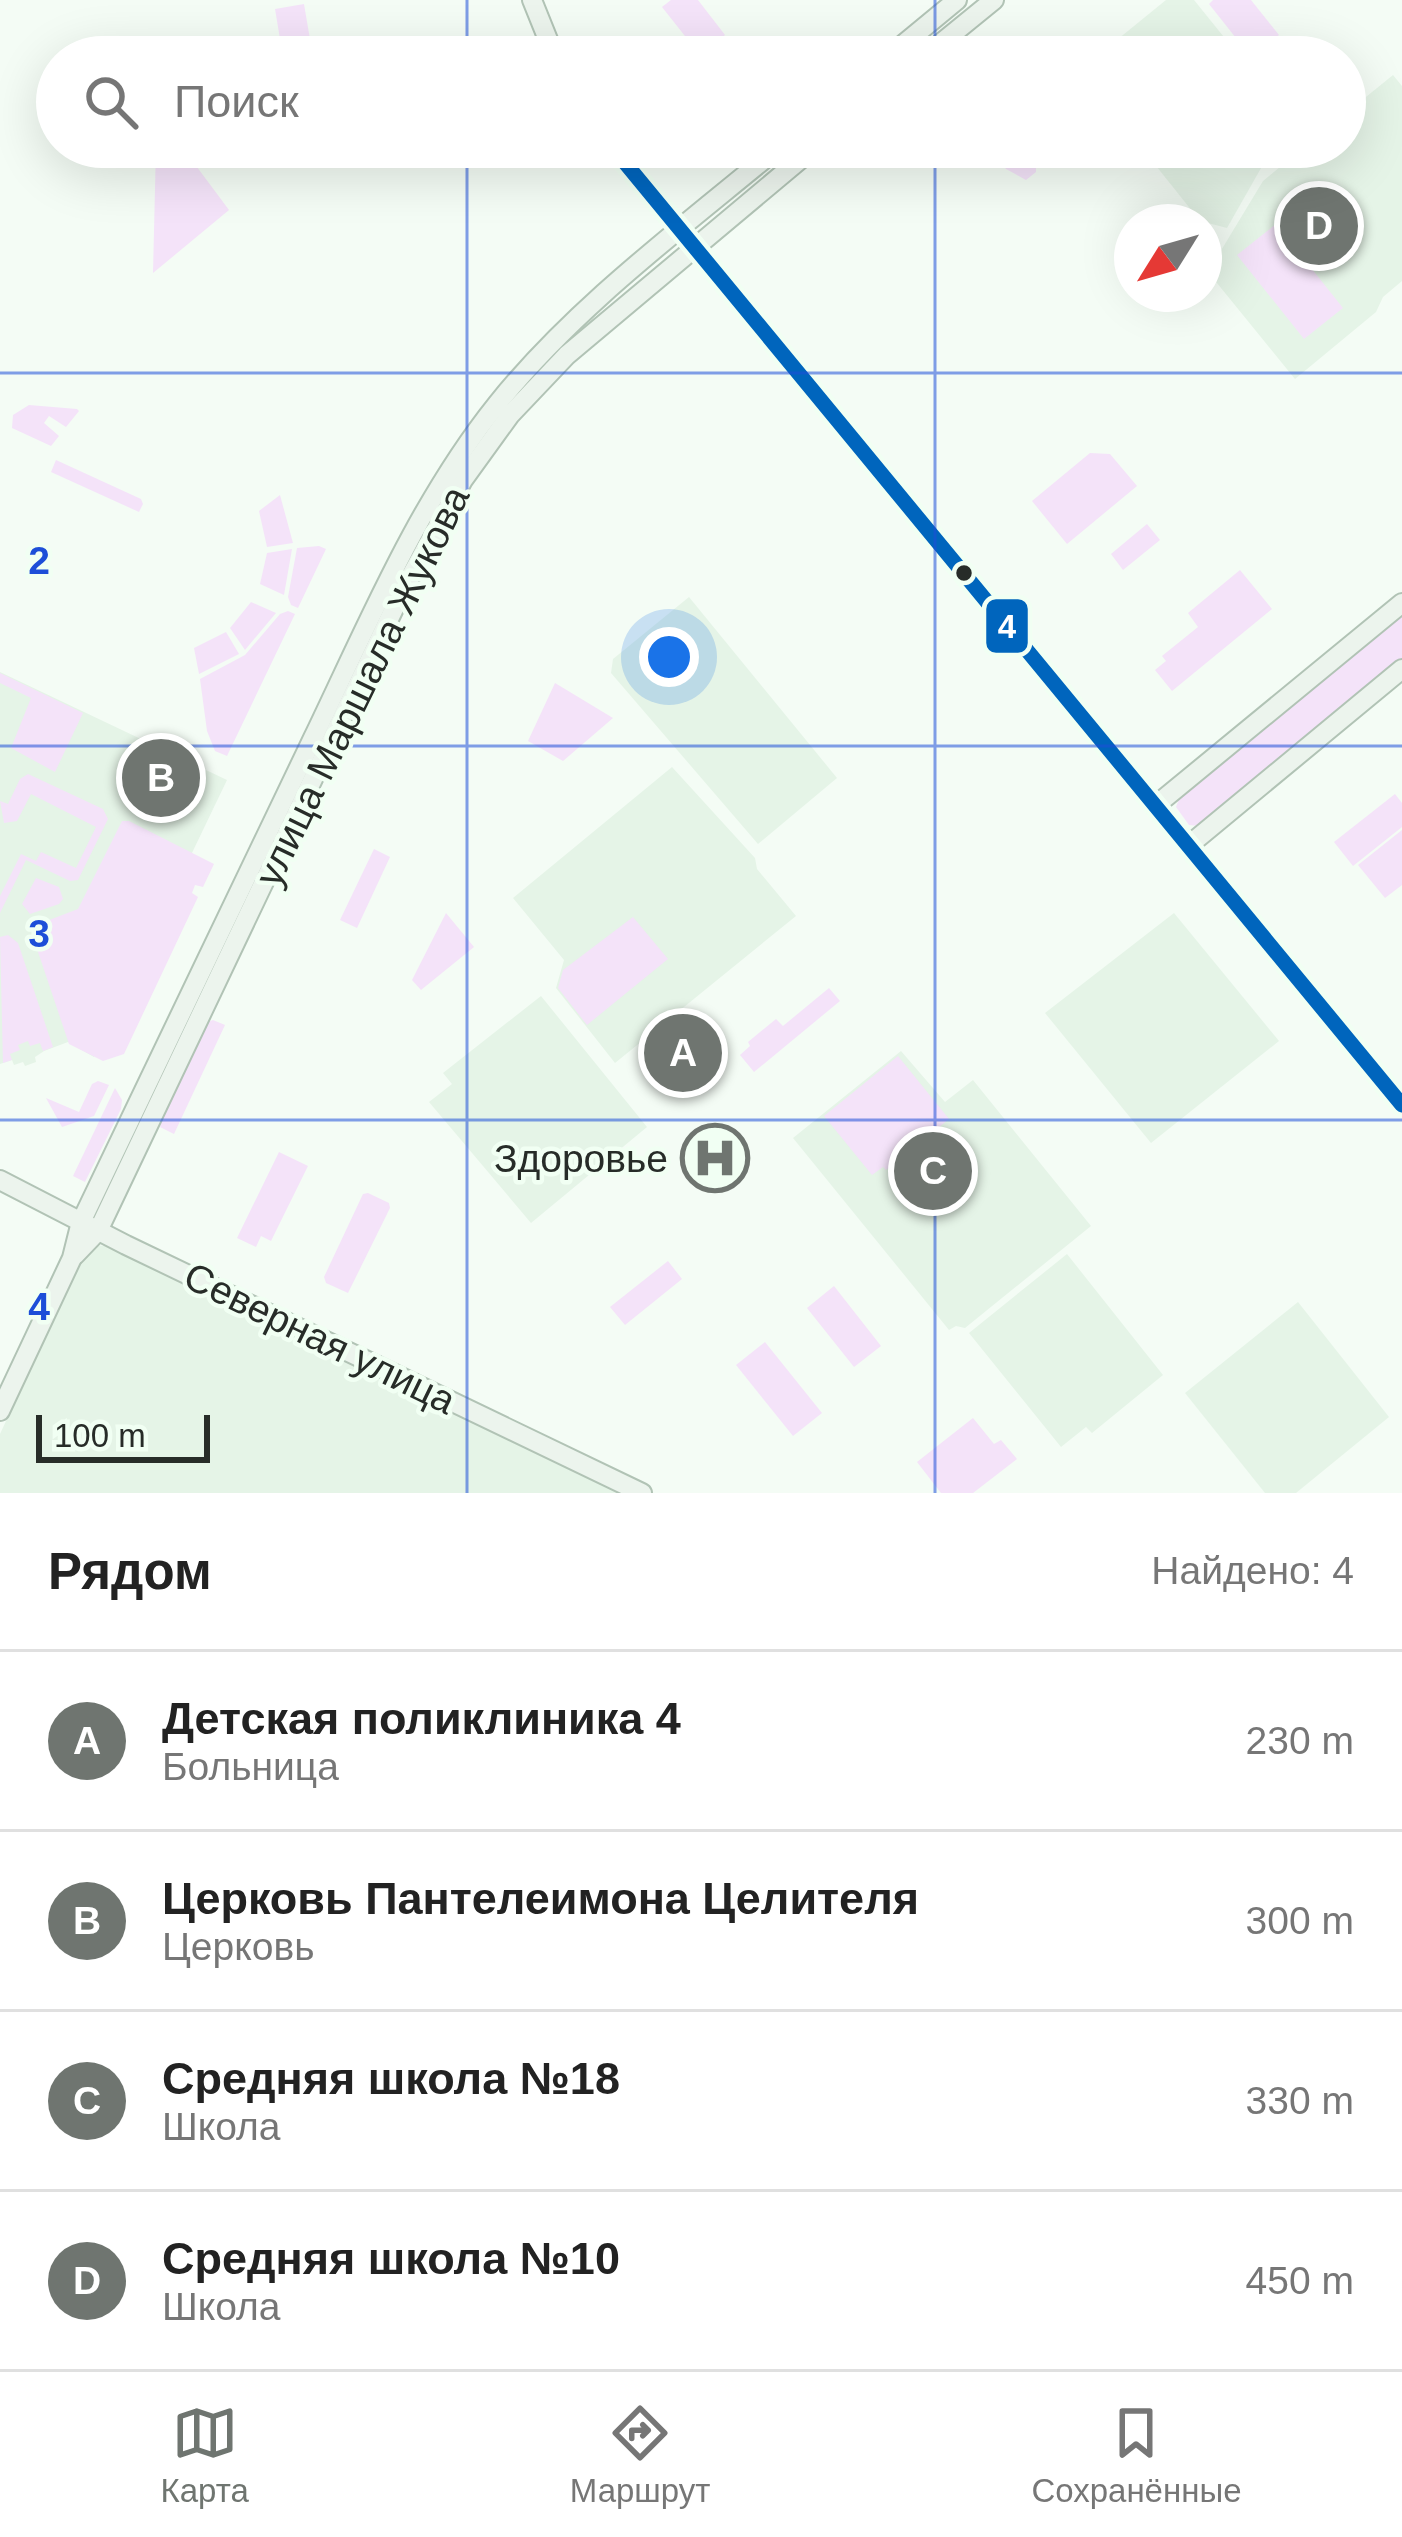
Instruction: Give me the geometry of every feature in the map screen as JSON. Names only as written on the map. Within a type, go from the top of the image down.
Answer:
[{"type":"main road","points":[[532,0],[546,36]]},
{"type":"main road","points":[[918,36],[957,0]]},
{"type":"main road","points":[[950,36],[994,0]]},
{"type":"main road","points":[[629,168],[1402,1105]]},
{"type":"main road","name":"улица Маршала Жукова","points":[[0,1411],[412,535],[474,435],[680,230],[754,168]]},
{"type":"main road","name":"улица Маршала Жукова","points":[[560,348],[789,168]]},
{"type":"main road","points":[[1156,806],[1402,602]]},
{"type":"main road","points":[[1188,846],[1402,669]]},
{"type":"main road","name":"Северная улица","points":[[0,1180],[642,1493]]},
{"type":"shaded area","points":[[671,0],[698,0],[725,35],[685,36],[662,7]]},
{"type":"shaded area","points":[[1166,0],[1194,0],[1223,36],[1122,36]]},
{"type":"shaded area","points":[[1213,0],[1251,0],[1279,35],[1234,36],[1209,4]]},
{"type":"shaded area","points":[[304,4],[309,36],[280,36],[275,9]]},
{"type":"shaded area","points":[[1393,75],[1402,86],[1402,281],[1383,297],[1376,312],[1295,379],[1222,289],[1222,249],[1263,181],[1279,168],[1366,168],[1366,97]]},
{"type":"shaded area","points":[[156,168],[198,168],[229,210],[153,273]]},
{"type":"shaded area","points":[[1036,168],[1036,172],[1026,180],[1006,169]]},
{"type":"shaded area","points":[[1158,168],[1261,168],[1227,228],[1222,227],[1222,204],[1186,204]]},
{"type":"shaded area","points":[[1276,224],[1343,308],[1304,339],[1237,255]]},
{"type":"shaded area","points":[[29,405],[79,411],[66,427],[49,416],[44,423],[59,436],[51,446],[12,428],[13,415]]},
{"type":"shaded area","points":[[1090,453],[1110,454],[1137,486],[1067,544],[1032,501]]},
{"type":"shaded area","points":[[56,460],[141,499],[139,512],[51,472]]},
{"type":"shaded area","points":[[280,495],[293,543],[267,547],[259,511]]},
{"type":"shaded area","points":[[1147,524],[1160,540],[1123,570],[1111,554]]},
{"type":"shaded area","points":[[297,548],[326,549],[298,608],[288,597]]},
{"type":"shaded area","points":[[292,549],[284,595],[260,584],[267,553]]},
{"type":"shaded area","points":[[1240,570],[1272,609],[1172,691],[1155,670],[1166,661],[1162,656],[1198,627],[1188,613]]},
{"type":"shaded area","points":[[689,597],[837,778],[758,844],[611,673],[613,659]]},
{"type":"shaded area","points":[[251,602],[276,613],[245,650],[230,628]]},
{"type":"shaded area","points":[[1402,613],[1402,659],[1199,826],[1189,825],[1176,807],[1179,799]]},
{"type":"shaded area","points":[[280,614],[295,614],[227,756],[215,751],[207,731],[200,679],[245,655]]},
{"type":"shaded area","points":[[226,632],[239,654],[199,674],[194,648]]},
{"type":"shaded area","points":[[0,672],[227,780],[94,1057],[68,1042],[44,1051],[35,1057],[36,1062],[25,1066],[23,1062],[14,1065],[12,1060],[0,1064]]},
{"type":"shaded area","points":[[0,673],[83,713],[55,772],[11,748],[31,698],[0,683]]},
{"type":"shaded area","points":[[555,683],[613,718],[563,761],[528,741]]},
{"type":"shaded area","points":[[672,767],[755,858],[757,869],[796,916],[615,1063],[556,988],[564,960],[513,898]]},
{"type":"shaded area","points":[[28,774],[103,809],[108,819],[78,880],[70,881],[26,860],[0,913],[0,896],[21,854],[36,861],[41,852],[76,868],[96,827],[31,794],[17,821],[4,823],[0,801],[8,804],[20,779]]},
{"type":"shaded area","points":[[1395,794],[1402,803],[1402,827],[1353,866],[1334,842]]},
{"type":"shaded area","points":[[122,821],[214,864],[203,887],[195,885],[192,893],[198,897],[124,1054],[103,1061],[69,1044],[34,940],[44,922],[78,909]]},
{"type":"shaded area","points":[[1402,830],[1402,885],[1385,898],[1358,865]]},
{"type":"shaded area","points":[[374,849],[390,857],[357,928],[340,920]]},
{"type":"shaded area","points":[[36,878],[59,887],[63,899],[30,914],[22,904]]},
{"type":"shaded area","points":[[446,913],[474,947],[421,990],[412,980]]},
{"type":"shaded area","points":[[1174,913],[1279,1041],[1151,1143],[1045,1013]]},
{"type":"shaded area","points":[[633,917],[668,959],[587,1025],[558,988],[563,970]]},
{"type":"shaded area","points":[[8,935],[18,943],[53,1047],[43,1051],[40,1043],[30,1046],[28,1041],[10,1054],[12,1060],[3,1063],[0,937]]},
{"type":"shaded area","points":[[829,988],[840,1001],[754,1072],[740,1055],[750,1046],[748,1042],[776,1019],[783,1026]]},
{"type":"shaded area","points":[[541,996],[647,1127],[531,1223],[429,1102],[452,1084],[443,1073]]},
{"type":"shaded area","points":[[213,1020],[225,1025],[174,1134],[160,1127],[166,1102],[203,1024]]},
{"type":"shaded area","points":[[901,1051],[945,1102],[973,1080],[1091,1226],[965,1328],[949,1330],[793,1138]]},
{"type":"shaded area","points":[[898,1056],[949,1119],[886,1170],[883,1167],[872,1175],[824,1116]]},
{"type":"shaded area","points":[[98,1081],[109,1085],[94,1116],[62,1127],[46,1098],[79,1112]]},
{"type":"shaded area","points":[[115,1088],[121,1109],[85,1182],[73,1176]]},
{"type":"shaded area","points":[[279,1152],[308,1166],[271,1241],[261,1236],[256,1247],[237,1238]]},
{"type":"shaded area","points":[[363,1194],[390,1208],[348,1293],[326,1283],[324,1277]]},
{"type":"shaded area","points":[[96,1245],[619,1493],[0,1493],[0,1434],[83,1255]]},
{"type":"shaded area","points":[[1067,1254],[1163,1375],[1092,1433],[1086,1427],[1061,1447],[969,1333]]},
{"type":"shaded area","points":[[668,1261],[682,1279],[625,1325],[610,1307]]},
{"type":"shaded area","points":[[834,1286],[881,1346],[854,1367],[807,1308]]},
{"type":"shaded area","points":[[1298,1302],[1389,1417],[1296,1493],[1265,1493],[1185,1393]]},
{"type":"shaded area","points":[[765,1342],[822,1413],[793,1436],[736,1365]]},
{"type":"shaded area","points":[[973,1418],[994,1444],[1001,1440],[1017,1459],[973,1493],[941,1493],[917,1462]]},
{"type":"transit line","name":"4","points":[[629,168],[1402,1105]]},
{"type":"place","name":"Средняя школа №10","points":[[1319,226]]},
{"type":"place","name":"Церковь Пантелеимона Целителя","points":[[161,778]]},
{"type":"place","name":"Детская поликлиника 4","points":[[683,1053]]},
{"type":"place","name":"Здоровье","points":[[715,1158]]},
{"type":"place","name":"Средняя школа №18","points":[[933,1171]]}]
